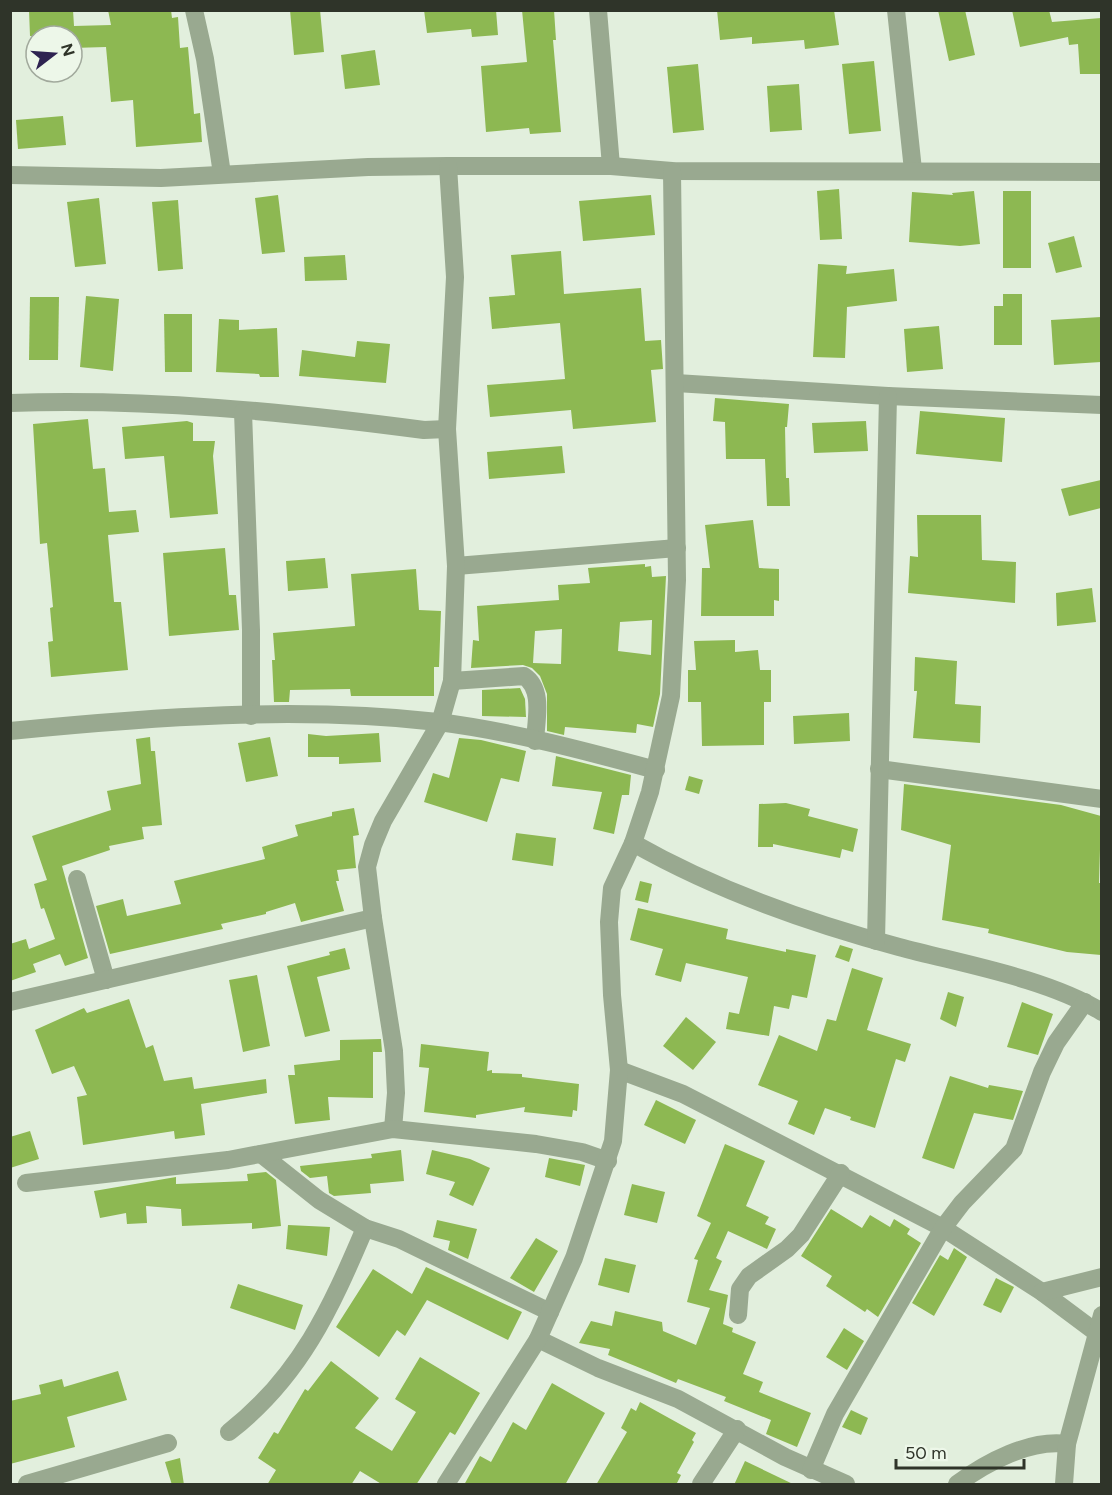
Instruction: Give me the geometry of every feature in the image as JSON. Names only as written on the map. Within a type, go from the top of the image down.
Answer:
[{"type":"street","points":[[194,10],[205,59],[222,174]]},
{"type":"street","points":[[598,10],[611,166]]},
{"type":"street","points":[[896,10],[913,170]]},
{"type":"street","points":[[393,1129],[396,1093],[394,1051],[367,867],[383,821],[440,723],[452,681],[456,566],[447,429],[455,277],[448,166]]},
{"type":"street","points":[[10,175],[161,178],[448,166],[611,166],[672,171],[1101,172]]},
{"type":"street","points":[[446,1485],[538,1339],[574,1258],[613,1141],[619,1070],[612,995],[609,922],[612,888],[633,843],[656,770],[671,696],[677,548],[672,171]]},
{"type":"street","points":[[676,383],[888,396],[1101,405]]},
{"type":"street","points":[[876,941],[888,396]]},
{"type":"street","points":[[10,403],[64,401],[243,412],[424,430],[447,429]]},
{"type":"street","points":[[243,412],[251,630],[251,716]]},
{"type":"street","points":[[456,566],[677,548]]},
{"type":"street","points":[[452,681],[524,676],[531,681],[537,691],[535,741]]},
{"type":"street","points":[[10,731],[167,719],[330,714],[440,723],[535,741],[656,770]]},
{"type":"street","points":[[879,769],[1101,799]]},
{"type":"street","points":[[633,843],[700,878],[876,941],[1044,986],[1086,1002],[1101,1012]]},
{"type":"street","points":[[77,879],[106,980]]},
{"type":"street","points":[[10,1002],[373,918]]},
{"type":"street","points":[[811,1470],[835,1414],[944,1228],[962,1203],[1014,1149],[1051,1053],[1086,1002]]},
{"type":"street","points":[[619,1070],[683,1094],[841,1173],[944,1228],[1042,1292],[1097,1333]]},
{"type":"street","points":[[26,1183],[228,1160],[393,1129],[536,1144],[582,1152],[608,1161]]},
{"type":"street","points":[[261,1154],[319,1200],[365,1228],[399,1239],[550,1312]]},
{"type":"street","points":[[738,1315],[740,1289],[749,1276],[787,1250],[801,1235],[841,1173]]},
{"type":"street","points":[[229,1432],[267,1398],[296,1366],[344,1278],[365,1228]]},
{"type":"street","points":[[1042,1292],[1101,1277]]},
{"type":"street","points":[[1064,1485],[1067,1444],[1101,1315]]},
{"type":"street","points":[[538,1339],[598,1368],[678,1399],[811,1470],[846,1485]]},
{"type":"street","points":[[701,1485],[737,1429]]},
{"type":"street","points":[[27,1485],[168,1443]]},
{"type":"street","points":[[957,1485],[989,1465],[1038,1444],[1067,1444]]},
{"type":"building","points":[[29,10],[73,10],[74,24],[30,24]]},
{"type":"building","points":[[108,10],[171,10],[172,18],[178,17],[180,48],[188,47],[194,114],[200,113],[202,142],[136,147],[133,100],[111,102],[106,47],[84,48],[84,26],[111,25]]},
{"type":"building","points":[[290,10],[320,10],[324,52],[294,55]]},
{"type":"building","points":[[424,10],[496,10],[498,35],[472,37],[471,29],[427,33]]},
{"type":"building","points":[[522,10],[554,10],[556,40],[553,40],[561,132],[530,134],[529,128],[486,132],[481,66],[527,62]]},
{"type":"building","points":[[717,10],[834,10],[839,45],[805,49],[804,40],[752,44],[752,37],[720,40]]},
{"type":"building","points":[[938,10],[965,10],[975,55],[949,61]]},
{"type":"building","points":[[1012,10],[1049,10],[1052,22],[1101,18],[1101,74],[1080,74],[1078,44],[1069,45],[1068,37],[1020,47]]},
{"type":"building","points":[[375,50],[380,85],[345,89],[341,55]]},
{"type":"building","points":[[874,61],[881,131],[849,134],[842,64]]},
{"type":"building","points":[[698,64],[704,130],[673,133],[667,67]]},
{"type":"building","points":[[799,84],[802,130],[770,132],[767,86]]},
{"type":"building","points":[[63,116],[66,145],[18,149],[16,120]]},
{"type":"building","points":[[839,189],[842,239],[820,240],[817,191]]},
{"type":"building","points":[[974,191],[980,244],[960,246],[909,242],[912,192],[953,195],[952,193]]},
{"type":"building","points":[[1003,191],[1031,191],[1031,268],[1003,268]]},
{"type":"building","points":[[278,195],[285,252],[262,254],[255,198]]},
{"type":"building","points":[[651,195],[655,235],[583,241],[579,201]]},
{"type":"building","points":[[99,198],[106,264],[75,267],[67,202]]},
{"type":"building","points":[[178,200],[183,269],[158,271],[152,202]]},
{"type":"building","points":[[1074,236],[1082,267],[1056,273],[1048,243]]},
{"type":"building","points":[[561,251],[564,294],[641,288],[645,341],[661,340],[663,369],[651,370],[656,422],[573,429],[571,410],[490,417],[487,385],[565,379],[560,323],[492,329],[489,297],[515,295],[511,255]]},
{"type":"building","points":[[345,255],[347,280],[305,281],[304,257]]},
{"type":"building","points":[[818,264],[847,266],[846,274],[894,269],[897,301],[847,307],[845,358],[813,357]]},
{"type":"building","points":[[1003,294],[1022,294],[1022,345],[994,345],[994,306],[1003,306]]},
{"type":"building","points":[[86,296],[119,299],[113,371],[80,367]]},
{"type":"building","points":[[30,297],[59,297],[58,360],[29,360]]},
{"type":"building","points":[[164,314],[192,314],[192,372],[165,372]]},
{"type":"building","points":[[1101,317],[1101,362],[1054,365],[1051,320]]},
{"type":"building","points":[[219,319],[239,320],[239,330],[277,328],[279,377],[216,372]]},
{"type":"building","points":[[939,326],[943,369],[907,372],[904,329]]},
{"type":"building","points":[[357,341],[390,344],[386,383],[299,376],[302,350],[355,357]]},
{"type":"building","points":[[715,398],[789,404],[787,427],[785,427],[786,478],[789,478],[790,506],[767,506],[765,459],[726,459],[725,422],[713,421]]},
{"type":"building","points":[[920,411],[1005,418],[1002,462],[916,454]]},
{"type":"building","points":[[88,419],[93,469],[105,468],[109,512],[136,510],[139,532],[108,535],[114,602],[121,602],[128,670],[51,677],[48,642],[53,641],[50,608],[53,607],[47,543],[40,544],[33,424]]},
{"type":"building","points":[[187,421],[193,423],[193,441],[215,441],[213,456],[218,514],[170,518],[164,456],[125,459],[122,427]]},
{"type":"building","points":[[866,421],[868,451],[814,453],[812,423]]},
{"type":"building","points":[[562,446],[565,473],[489,479],[487,452]]},
{"type":"building","points":[[1101,480],[1101,508],[1069,516],[1061,489]]},
{"type":"building","points":[[917,515],[981,515],[982,560],[1016,562],[1015,603],[908,593],[910,556],[918,557]]},
{"type":"building","points":[[753,520],[759,568],[779,569],[779,601],[774,600],[774,616],[701,616],[702,568],[710,568],[705,525]]},
{"type":"building","points":[[225,548],[229,595],[236,595],[239,630],[169,636],[163,553]]},
{"type":"building","points":[[325,558],[328,588],[288,591],[286,561]]},
{"type":"building","points":[[645,564],[645,567],[651,566],[652,577],[666,576],[660,694],[653,727],[637,724],[636,733],[565,727],[564,735],[547,731],[547,694],[540,676],[532,668],[523,665],[471,668],[473,640],[479,641],[477,606],[559,600],[558,585],[590,583],[588,568]],"holes":[[[652,620],[651,655],[618,651],[620,622]],[[562,629],[561,664],[533,663],[535,631]]]},
{"type":"building","points":[[416,569],[419,610],[441,611],[439,667],[434,667],[434,696],[351,696],[350,689],[290,690],[289,702],[274,702],[273,633],[355,626],[351,574]]},
{"type":"building","points":[[1092,588],[1096,622],[1057,626],[1056,593]]},
{"type":"building","points":[[735,640],[735,652],[758,650],[760,670],[771,670],[771,702],[764,702],[764,745],[702,746],[701,702],[688,702],[688,670],[696,670],[694,641]]},
{"type":"building","points":[[915,657],[957,661],[955,704],[981,706],[980,743],[913,738],[917,691],[914,691]]},
{"type":"building","points":[[520,688],[525,699],[526,717],[482,716],[482,690]]},
{"type":"building","points":[[849,713],[850,741],[794,744],[793,716]]},
{"type":"building","points":[[379,733],[381,762],[339,764],[339,757],[308,757],[308,734],[326,736]]},
{"type":"building","points":[[150,737],[151,751],[155,751],[162,825],[142,827],[144,839],[109,846],[110,850],[62,866],[88,958],[65,966],[60,954],[33,964],[36,972],[10,981],[10,944],[26,939],[29,949],[55,939],[44,908],[41,909],[34,884],[47,880],[32,836],[111,810],[107,791],[141,784],[136,739]]},
{"type":"building","points":[[270,737],[278,776],[246,782],[238,743]]},
{"type":"building","points":[[459,738],[481,740],[526,751],[519,782],[501,778],[487,822],[424,802],[433,773],[449,778]]},
{"type":"building","points":[[556,756],[631,775],[629,795],[622,795],[614,834],[593,829],[602,792],[552,786]]},
{"type":"building","points":[[689,776],[703,780],[699,794],[685,790]]},
{"type":"building","points":[[904,784],[1061,805],[1101,816],[1099,883],[1101,883],[1101,955],[1067,952],[988,933],[989,929],[942,920],[951,845],[901,830]]},
{"type":"building","points":[[786,803],[810,809],[808,816],[858,829],[853,852],[842,849],[840,858],[773,844],[773,847],[758,847],[759,804]]},
{"type":"building","points":[[354,808],[359,835],[353,836],[356,868],[337,870],[339,881],[336,881],[344,911],[301,922],[295,903],[266,912],[266,914],[221,924],[223,929],[110,954],[96,906],[123,899],[127,916],[181,904],[174,881],[265,859],[262,847],[298,836],[295,825],[332,816],[332,812]]},
{"type":"building","points":[[516,833],[556,838],[553,866],[512,860]]},
{"type":"building","points":[[640,881],[652,884],[648,903],[635,900]]},
{"type":"building","points":[[638,908],[728,929],[726,939],[786,952],[786,949],[816,955],[807,998],[792,995],[789,1009],[774,1006],[769,1036],[726,1029],[729,1012],[739,1014],[748,977],[686,963],[681,982],[655,975],[663,949],[630,940]]},
{"type":"building","points":[[840,945],[853,949],[849,962],[835,957]]},
{"type":"building","points":[[345,948],[350,969],[317,977],[330,1031],[305,1037],[287,966],[330,955],[329,952]]},
{"type":"building","points":[[852,968],[883,978],[867,1030],[911,1044],[905,1062],[896,1059],[875,1128],[850,1120],[851,1117],[825,1108],[814,1135],[788,1124],[798,1101],[758,1085],[779,1035],[817,1051],[827,1019],[836,1021]]},
{"type":"building","points":[[257,975],[270,1046],[243,1052],[229,980]]},
{"type":"building","points":[[948,992],[964,997],[956,1027],[940,1019]]},
{"type":"building","points":[[129,999],[146,1048],[153,1045],[164,1081],[192,1077],[194,1089],[266,1079],[267,1093],[201,1104],[205,1135],[175,1139],[174,1131],[83,1145],[77,1097],[87,1095],[74,1066],[52,1074],[35,1030],[84,1008],[87,1013]]},
{"type":"building","points":[[1022,1002],[1053,1014],[1038,1055],[1007,1047]]},
{"type":"building","points":[[686,1017],[716,1042],[693,1070],[663,1046]]},
{"type":"building","points":[[381,1039],[382,1052],[373,1052],[373,1098],[328,1097],[330,1120],[295,1124],[288,1075],[295,1075],[294,1065],[340,1060],[340,1040]]},
{"type":"building","points":[[421,1044],[489,1052],[487,1071],[492,1070],[492,1073],[522,1074],[522,1077],[579,1084],[577,1111],[573,1110],[572,1117],[524,1112],[525,1107],[476,1115],[476,1118],[424,1112],[429,1068],[419,1067]]},
{"type":"building","points":[[950,1076],[988,1088],[989,1085],[1023,1091],[1013,1120],[974,1113],[954,1169],[922,1158]]},
{"type":"building","points":[[656,1100],[696,1120],[685,1144],[644,1125]]},
{"type":"building","points":[[30,1131],[39,1159],[10,1168],[10,1137]]},
{"type":"building","points":[[725,1144],[765,1161],[746,1206],[769,1217],[765,1224],[776,1229],[767,1249],[728,1231],[716,1258],[722,1261],[709,1290],[728,1295],[723,1324],[733,1328],[732,1332],[756,1342],[743,1374],[763,1382],[759,1392],[811,1413],[797,1447],[766,1434],[771,1420],[724,1401],[726,1397],[678,1379],[676,1383],[608,1355],[610,1349],[579,1343],[591,1321],[612,1326],[615,1311],[662,1322],[663,1331],[696,1345],[710,1308],[687,1302],[698,1260],[694,1259],[711,1223],[697,1216]]},
{"type":"building","points":[[401,1150],[404,1181],[370,1184],[371,1193],[334,1196],[329,1193],[327,1176],[310,1178],[301,1171],[300,1166],[372,1158],[371,1154]]},
{"type":"building","points":[[432,1150],[470,1159],[490,1168],[473,1206],[449,1195],[455,1182],[426,1174]]},
{"type":"building","points":[[549,1158],[585,1165],[580,1186],[545,1177]]},
{"type":"building","points":[[266,1172],[276,1180],[281,1226],[252,1229],[252,1223],[182,1226],[181,1209],[146,1206],[147,1223],[127,1224],[126,1213],[100,1218],[94,1191],[176,1177],[176,1184],[248,1181],[247,1174]]},
{"type":"building","points":[[632,1184],[665,1192],[657,1223],[624,1215]]},
{"type":"building","points":[[831,1209],[862,1228],[870,1215],[890,1227],[894,1219],[910,1229],[907,1234],[921,1243],[878,1317],[867,1309],[865,1312],[826,1286],[832,1276],[801,1256]]},
{"type":"building","points":[[437,1220],[477,1229],[468,1259],[448,1250],[450,1241],[433,1237]]},
{"type":"building","points":[[288,1225],[330,1227],[327,1256],[286,1249]]},
{"type":"building","points":[[536,1238],[558,1251],[534,1292],[510,1278]]},
{"type":"building","points":[[954,1248],[967,1257],[934,1316],[912,1303],[940,1255],[948,1260]]},
{"type":"building","points":[[605,1258],[636,1265],[629,1293],[598,1285]]},
{"type":"building","points":[[426,1267],[522,1312],[508,1340],[427,1300],[405,1336],[397,1330],[379,1357],[336,1327],[373,1269],[412,1294]]},
{"type":"building","points":[[996,1278],[1014,1287],[1001,1313],[983,1305]]},
{"type":"building","points":[[238,1284],[303,1305],[295,1330],[230,1308]]},
{"type":"building","points":[[844,1328],[864,1341],[847,1370],[826,1357]]},
{"type":"building","points":[[420,1357],[480,1393],[455,1435],[450,1432],[416,1485],[383,1485],[360,1471],[351,1485],[267,1485],[276,1470],[258,1458],[274,1432],[278,1434],[305,1389],[308,1391],[331,1361],[379,1398],[355,1428],[392,1451],[416,1412],[395,1399]]},
{"type":"building","points":[[118,1371],[127,1400],[67,1417],[75,1447],[10,1464],[10,1401],[41,1394],[39,1385],[62,1379],[64,1387]]},
{"type":"building","points":[[552,1383],[605,1413],[565,1485],[464,1485],[480,1456],[491,1462],[513,1422],[526,1430]]},
{"type":"building","points":[[640,1402],[696,1433],[692,1440],[694,1442],[677,1473],[681,1475],[676,1485],[596,1485],[627,1432],[621,1428],[631,1408],[636,1411]]},
{"type":"building","points":[[851,1410],[868,1418],[861,1435],[842,1427]]},
{"type":"building","points":[[180,1458],[184,1485],[172,1485],[165,1462]]},
{"type":"building","points":[[745,1461],[795,1485],[734,1485]]}]
